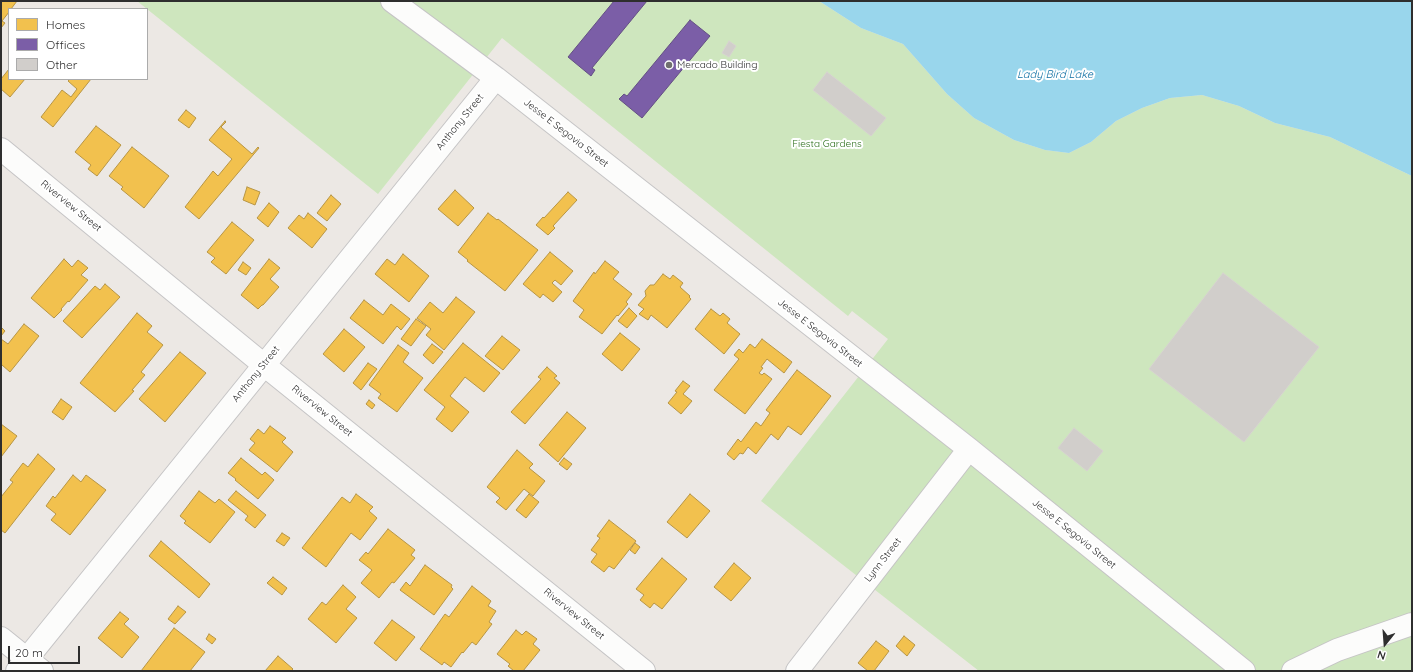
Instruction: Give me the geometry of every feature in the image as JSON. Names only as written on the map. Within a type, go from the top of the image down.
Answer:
[{"type":"street","name":"Jesse E Segovia Street","points":[[392,1],[496,78],[968,449],[1244,671]]},
{"type":"street","name":"Anthony Street","points":[[29,667],[264,365],[496,78]]},
{"type":"street","name":"Riverview Street","points":[[1,149],[264,365],[643,670]]},
{"type":"street","name":"Lynn Street","points":[[797,671],[968,449]]},
{"type":"street","points":[[1294,671],[1337,650],[1412,624]]},
{"type":"street","points":[[1,638],[29,667]]},
{"type":"green space","name":"Fiesta Gardens","points":[[137,1],[819,1],[861,28],[903,44],[947,94],[974,118],[1014,140],[1045,150],[1069,153],[1091,142],[1116,121],[1142,108],[1170,98],[1202,95],[1239,106],[1275,123],[1330,137],[1412,176],[1412,671],[979,671],[761,501],[888,339],[852,311],[848,316],[502,38],[378,194],[148,10],[148,8],[146,8]]},
{"type":"water","name":"Lady Bird Lake","points":[[819,1],[1412,1],[1412,176],[1330,137],[1275,123],[1239,106],[1202,95],[1170,98],[1142,108],[1116,121],[1091,142],[1069,153],[1045,150],[1014,140],[974,118],[947,94],[903,44],[861,28]]},
{"type":"building: Homes","points":[[1,1],[17,1],[12,8],[8,8],[8,13],[2,21],[5,23],[1,28]]},
{"type":"building: Homes","points":[[8,70],[8,80],[24,80],[10,97],[1,89],[1,79]]},
{"type":"building: Homes","points":[[90,80],[53,127],[41,117],[62,90],[71,97],[77,89],[68,81]]},
{"type":"building: Homes","points":[[186,110],[196,118],[189,128],[178,120]]},
{"type":"building: Homes","points":[[225,121],[226,122],[221,127],[252,154],[258,147],[259,148],[199,219],[185,207],[213,171],[218,176],[232,159],[209,140]]},
{"type":"building: Homes","points":[[96,126],[121,145],[97,176],[88,169],[91,165],[75,152]]},
{"type":"building: Homes","points":[[132,147],[169,176],[144,208],[121,189],[123,187],[109,176]]},
{"type":"building: Homes","points":[[247,187],[260,192],[255,205],[243,200]]},
{"type":"building: Homes","points":[[455,190],[474,208],[458,226],[438,209]]},
{"type":"building: Homes","points":[[568,192],[577,200],[553,226],[555,228],[548,235],[536,225]]},
{"type":"building: Homes","points":[[331,195],[341,204],[327,221],[317,213]]},
{"type":"building: Homes","points":[[269,203],[279,212],[268,227],[257,218]]},
{"type":"building: Homes","points":[[308,213],[327,229],[312,248],[288,228],[299,215],[304,219]]},
{"type":"building: Homes","points":[[488,213],[538,250],[505,291],[458,252]]},
{"type":"building: Homes","points":[[232,222],[254,240],[226,274],[211,262],[215,258],[207,252]]},
{"type":"building: Homes","points":[[550,252],[573,271],[561,285],[555,280],[552,283],[562,292],[553,302],[543,294],[540,298],[523,284]]},
{"type":"building: Homes","points":[[403,254],[429,276],[409,302],[375,274],[387,259],[395,265]]},
{"type":"building: Homes","points":[[64,259],[72,267],[78,260],[88,268],[81,275],[88,280],[54,318],[31,298]]},
{"type":"building: Homes","points":[[269,259],[280,268],[270,279],[279,287],[258,309],[241,295]]},
{"type":"building: Homes","points":[[605,261],[619,272],[613,279],[632,294],[626,302],[628,304],[602,334],[579,317],[584,310],[573,301],[594,272],[595,274]]},
{"type":"building: Homes","points":[[243,262],[251,268],[246,275],[238,270]]},
{"type":"building: Homes","points":[[663,274],[670,279],[673,275],[683,283],[680,287],[690,296],[689,297],[691,299],[667,328],[651,315],[648,320],[639,314],[644,309],[638,305],[646,296],[645,291],[650,285],[654,285]]},
{"type":"building: Homes","points":[[105,284],[120,297],[82,338],[63,321],[95,286],[100,290]]},
{"type":"building: Homes","points":[[456,297],[475,312],[444,350],[426,335],[431,329],[417,318],[430,302],[443,313]]},
{"type":"building: Homes","points":[[364,300],[383,315],[391,304],[410,319],[401,330],[397,326],[383,344],[350,318]]},
{"type":"building: Homes","points":[[629,308],[637,316],[627,328],[618,321]]},
{"type":"building: Homes","points":[[711,309],[720,316],[723,313],[730,319],[727,323],[740,334],[724,354],[695,329]]},
{"type":"building: Homes","points":[[137,313],[152,326],[147,332],[163,345],[141,372],[145,375],[132,390],[134,391],[115,412],[80,383]]},
{"type":"building: Homes","points":[[416,319],[426,326],[411,346],[401,339]]},
{"type":"building: Homes","points":[[24,324],[39,336],[10,372],[2,365],[1,366],[1,339],[8,344]]},
{"type":"building: Homes","points":[[1,327],[5,331],[1,336]]},
{"type":"building: Homes","points":[[344,329],[365,347],[344,372],[323,354]]},
{"type":"building: Homes","points":[[620,333],[640,349],[622,371],[602,354]]},
{"type":"building: Homes","points":[[502,336],[520,350],[503,370],[485,356]]},
{"type":"building: Homes","points":[[762,339],[792,362],[784,373],[767,359],[761,367],[763,368],[759,373],[762,375],[764,373],[772,379],[745,414],[714,390],[739,359],[734,355],[739,349],[743,353],[750,344],[755,348]]},
{"type":"building: Homes","points":[[463,343],[500,373],[484,392],[465,377],[450,396],[469,412],[452,432],[436,419],[445,407],[424,390]]},
{"type":"building: Homes","points":[[432,344],[443,352],[433,364],[423,355]]},
{"type":"building: Homes","points":[[398,345],[409,353],[403,362],[423,378],[397,412],[378,398],[381,394],[369,385]]},
{"type":"building: Homes","points":[[180,352],[206,373],[165,422],[139,399]]},
{"type":"building: Homes","points":[[368,363],[377,369],[361,390],[353,383]]},
{"type":"building: Homes","points":[[547,367],[557,376],[554,378],[560,383],[525,424],[511,412],[541,379],[538,377]]},
{"type":"building: Homes","points":[[797,370],[831,396],[801,435],[788,426],[778,440],[771,434],[756,454],[748,447],[743,454],[740,453],[734,460],[727,454],[738,439],[741,442],[756,422],[761,426],[770,413],[766,410]]},
{"type":"building: Homes","points":[[683,381],[690,386],[683,394],[692,401],[681,414],[668,403],[677,392],[675,391]]},
{"type":"building: Homes","points":[[61,399],[72,407],[63,420],[52,412]]},
{"type":"building: Homes","points":[[369,400],[375,405],[372,409],[366,404]]},
{"type":"building: Homes","points":[[567,412],[586,428],[558,462],[539,445]]},
{"type":"building: Homes","points":[[1,424],[17,436],[1,457]]},
{"type":"building: Homes","points":[[270,426],[286,438],[282,442],[293,452],[277,472],[249,450],[255,443],[250,439],[258,429],[264,434]]},
{"type":"building: Homes","points":[[517,450],[533,464],[529,468],[545,481],[533,496],[524,489],[506,510],[496,502],[500,498],[487,487]]},
{"type":"building: Homes","points":[[38,454],[55,469],[5,533],[1,530],[1,497],[13,482],[10,480],[23,463],[28,467]]},
{"type":"building: Homes","points":[[241,458],[262,475],[265,472],[274,480],[258,499],[228,473]]},
{"type":"building: Homes","points":[[564,458],[572,464],[567,470],[559,464]]},
{"type":"building: Homes","points":[[73,475],[81,482],[86,475],[106,490],[70,535],[51,520],[56,514],[46,506],[53,496],[55,498]]},
{"type":"building: Homes","points":[[199,491],[215,503],[219,499],[235,512],[210,543],[184,523],[186,521],[180,516]]},
{"type":"building: Homes","points":[[236,491],[266,515],[255,528],[245,520],[248,516],[228,500]]},
{"type":"building: Homes","points":[[356,494],[373,507],[369,511],[377,518],[360,540],[351,533],[326,567],[302,548],[342,497],[350,503]]},
{"type":"building: Homes","points":[[529,494],[539,502],[526,518],[516,510]]},
{"type":"building: Homes","points":[[690,494],[710,511],[687,538],[667,522]]},
{"type":"building: Homes","points":[[609,520],[636,541],[614,569],[609,566],[604,572],[591,562],[597,554],[591,550],[600,538],[597,536]]},
{"type":"building: Homes","points":[[388,529],[415,550],[411,555],[415,558],[379,598],[361,583],[372,570],[359,560],[366,552],[368,554]]},
{"type":"building: Homes","points":[[282,533],[290,538],[284,546],[276,541]]},
{"type":"building: Homes","points":[[161,541],[210,584],[199,598],[149,556]]},
{"type":"building: Homes","points":[[635,543],[640,547],[635,554],[630,550]]},
{"type":"building: Homes","points":[[662,558],[687,579],[662,609],[654,603],[650,608],[640,600],[644,595],[636,589]]},
{"type":"building: Homes","points":[[734,563],[751,578],[731,601],[714,587]]},
{"type":"building: Homes","points":[[425,565],[452,585],[451,587],[453,589],[434,615],[400,590],[406,582],[410,586]]},
{"type":"building: Homes","points":[[273,577],[287,588],[282,595],[267,583]]},
{"type":"building: Homes","points":[[343,585],[356,597],[346,609],[357,618],[336,643],[308,619],[322,602],[326,605]]},
{"type":"building: Homes","points":[[472,586],[491,601],[488,606],[496,611],[489,622],[492,624],[476,645],[472,642],[463,653],[462,652],[451,667],[444,662],[442,665],[420,649],[445,614],[449,617]]},
{"type":"building: Homes","points":[[178,606],[186,612],[175,624],[168,619]]},
{"type":"building: Homes","points":[[120,612],[129,619],[124,624],[139,637],[122,658],[98,638]]},
{"type":"building: Homes","points":[[392,620],[415,637],[396,661],[374,643]]},
{"type":"building: Homes","points":[[174,628],[205,652],[190,671],[141,671]]},
{"type":"building: Homes","points":[[516,630],[522,635],[526,631],[537,639],[533,644],[540,650],[523,671],[514,671],[508,666],[510,664],[497,654]]},
{"type":"building: Homes","points":[[209,634],[216,639],[212,644],[206,639]]},
{"type":"building: Homes","points":[[904,636],[915,645],[907,656],[896,646]]},
{"type":"building: Homes","points":[[876,641],[889,651],[874,671],[868,671],[858,663]]},
{"type":"building: Homes","points":[[278,656],[293,669],[291,671],[265,671]]},
{"type":"building: Offices","points":[[614,1],[647,1],[592,68],[595,70],[591,76],[568,57]]},
{"type":"building: Offices","name":"Mercado Building","points":[[690,20],[710,36],[642,118],[619,99],[624,94],[627,96]]},
{"type":"building: Other","points":[[729,41],[736,46],[729,57],[722,53]]},
{"type":"building: Other","points":[[827,72],[886,118],[871,136],[813,90]]},
{"type":"building: Other","points":[[1223,273],[1319,347],[1244,442],[1149,369]]},
{"type":"building: Other","points":[[1074,428],[1103,451],[1087,471],[1058,448]]},
{"type":"place","name":"Mercado Building","points":[[669,65]]}]
